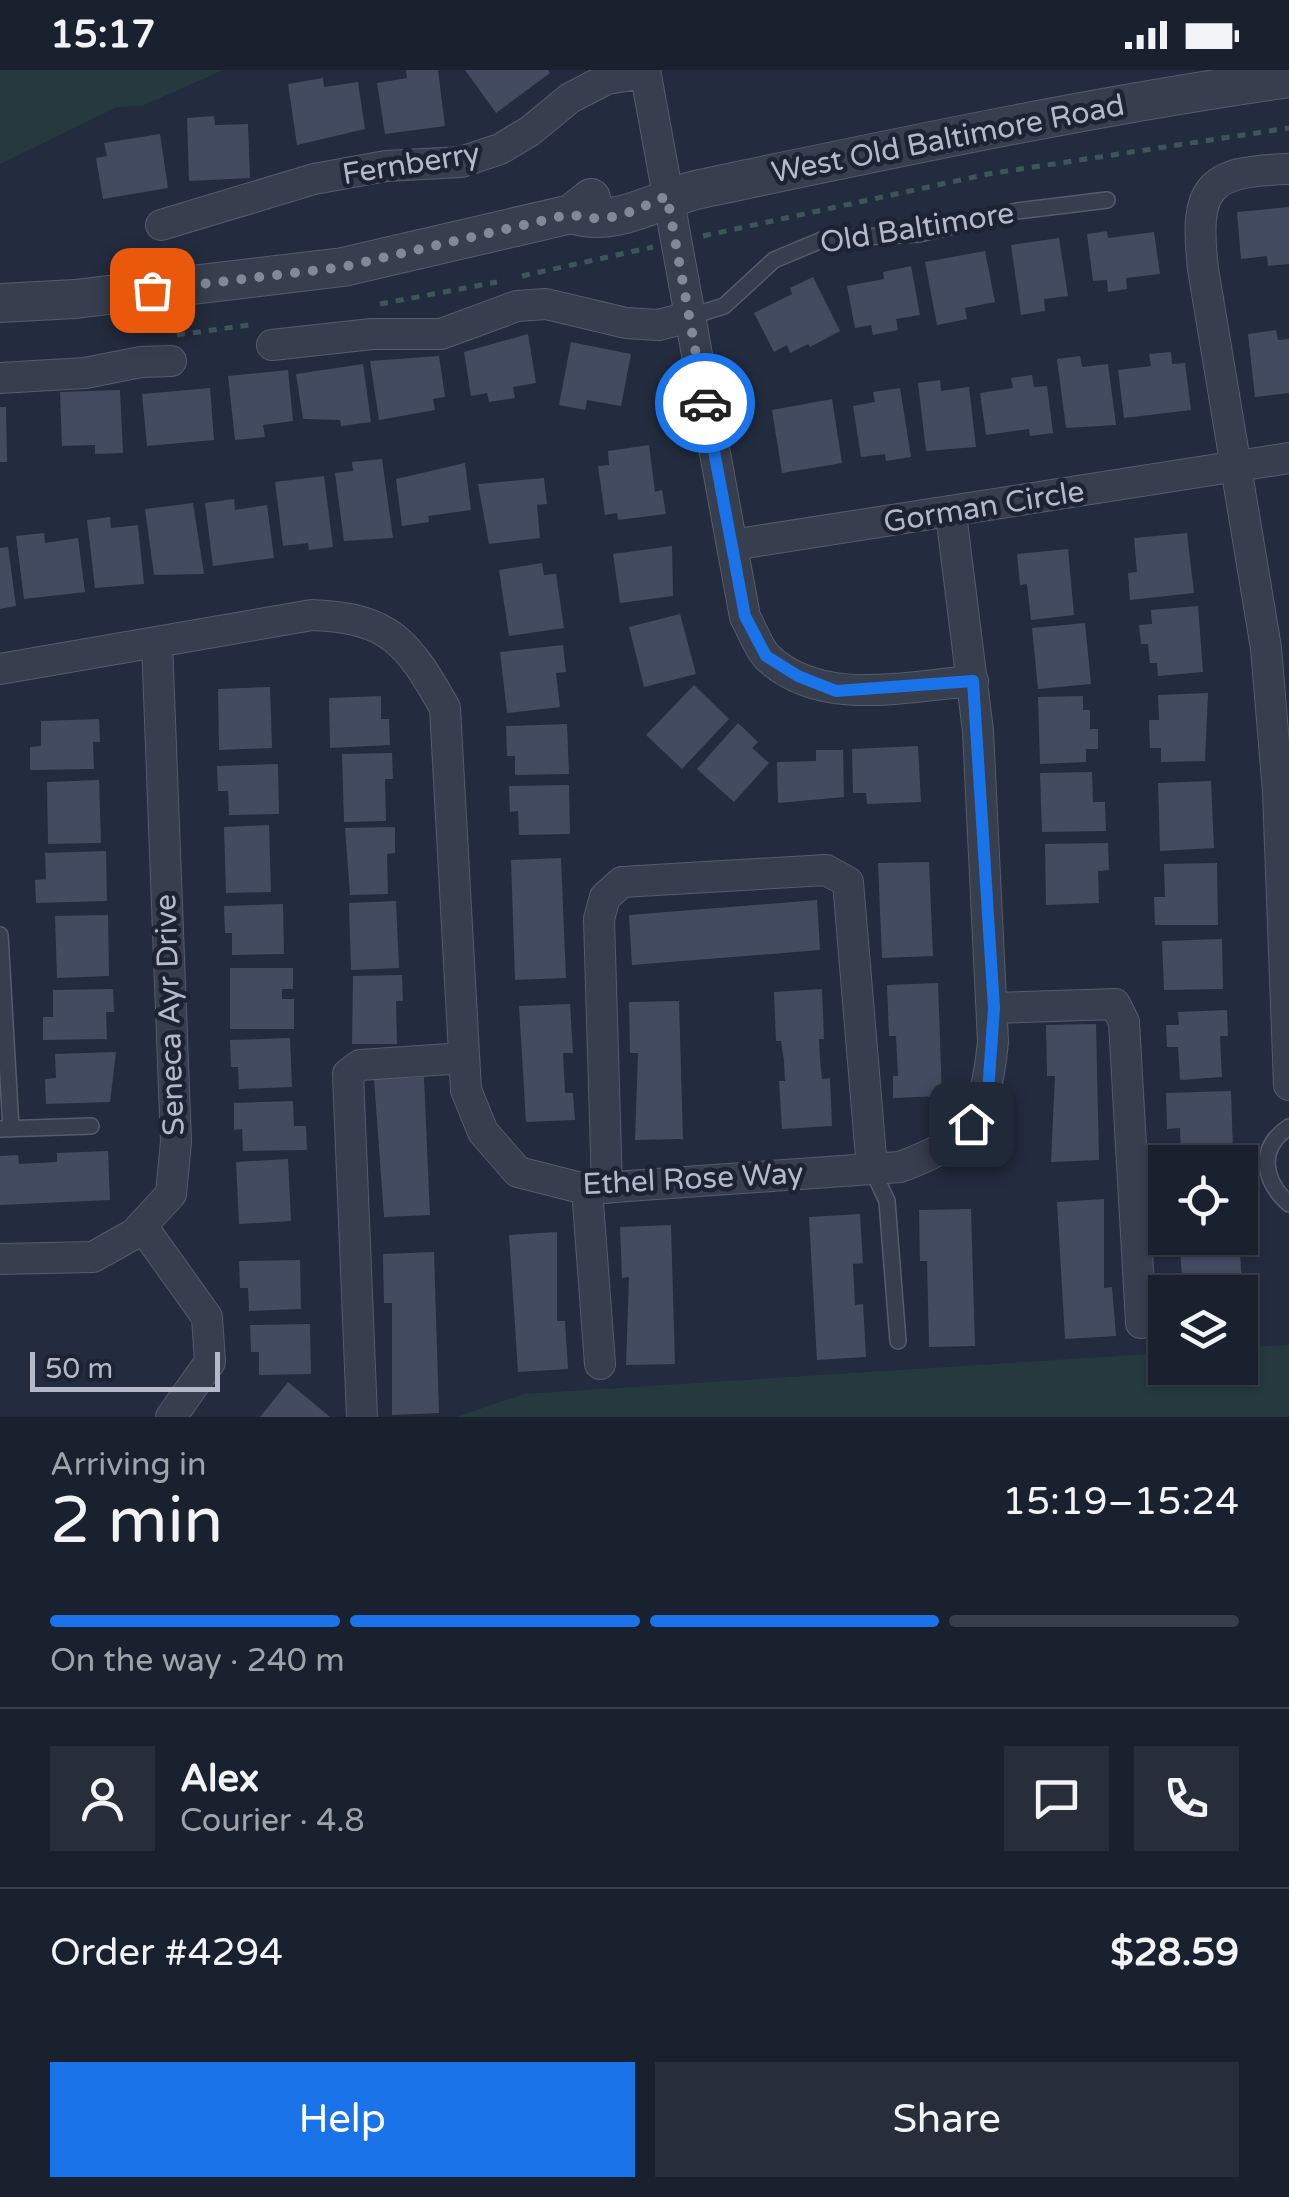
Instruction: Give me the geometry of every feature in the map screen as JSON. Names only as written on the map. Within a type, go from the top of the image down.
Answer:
[{"type":"street","points":[[645,72],[745,616],[766,656],[798,676],[836,691],[973,681]]},
{"type":"street","name":"Fernberry","points":[[161,224],[314,180],[386,166],[460,162],[500,149],[530,131],[570,98],[607,79],[645,72]]},
{"type":"street","name":"West Old Baltimore Road","points":[[0,303],[75,299],[343,267],[571,214],[595,195],[667,196],[982,130],[1289,78]]},
{"type":"street","points":[[1289,169],[1228,175],[1210,190],[1199,210],[1203,268],[1270,684],[1289,1085]]},
{"type":"street","points":[[266,334],[441,334],[517,306],[546,304],[626,324],[659,325],[689,317]]},
{"type":"street","points":[[0,378],[85,373],[141,362],[170,349]]},
{"type":"street","name":"Gorman Circle","points":[[732,545],[950,514],[1289,458]]},
{"type":"street","name":"Ethel Rose Way","points":[[0,668],[312,615],[354,616],[380,628],[416,656],[445,708],[466,1090],[482,1132],[518,1172],[597,1188],[900,1167],[939,1152],[971,1124],[988,1092],[994,1008],[973,681],[950,514]]},
{"type":"street","name":"Seneca Ayr Drive","points":[[0,1259],[93,1256],[142,1226],[172,1194],[176,1142],[157,642]]},
{"type":"street","points":[[600,1364],[599,920],[605,897],[622,882],[826,870],[848,882],[872,1169]]},
{"type":"street","points":[[994,1008],[1115,1004],[1124,1022],[1141,1323]]},
{"type":"street","points":[[362,1417],[348,1074],[360,1065],[464,1058]]},
{"type":"street","points":[[142,1226],[206,1317],[210,1362],[171,1417]]},
{"type":"lane","name":"Old Baltimore","points":[[689,317],[724,306],[774,260],[824,240],[919,234],[1017,212],[1107,200]]},
{"type":"lane","points":[[0,935],[5,1129],[90,1126]]},
{"type":"lane","points":[[1289,1128],[1275,1136],[1267,1154],[1273,1190],[1289,1204]]},
{"type":"lane","points":[[872,1169],[887,1201],[898,1341]]},
{"type":"path","points":[[370,306],[988,174],[1289,128]]},
{"type":"path","points":[[170,349],[266,334]]},
{"type":"shaded area","points":[[0,70],[223,70],[142,106],[117,107],[0,164]]},
{"type":"shaded area","points":[[1289,1345],[1289,1417],[456,1417],[524,1394],[1148,1354],[1148,1385],[1258,1385],[1258,1347]]},
{"type":"building","points":[[406,70],[438,70],[445,126],[385,134],[377,83],[407,78]]},
{"type":"building","points":[[465,70],[548,70],[550,73],[496,113]]},
{"type":"building","points":[[323,78],[324,87],[358,82],[365,129],[297,145],[288,84]]},
{"type":"building","points":[[214,116],[215,125],[248,124],[250,178],[189,181],[187,118]]},
{"type":"building","points":[[160,134],[168,188],[103,199],[96,158],[107,156],[104,143]]},
{"type":"building","points":[[1289,207],[1289,264],[1268,266],[1267,256],[1241,259],[1237,212]]},
{"type":"building","points":[[1107,231],[1108,238],[1154,232],[1160,274],[1126,278],[1127,289],[1108,292],[1107,280],[1093,281],[1087,234]]},
{"type":"building","points":[[1059,238],[1068,296],[1044,299],[1045,311],[1021,315],[1011,245]]},
{"type":"building","points":[[985,251],[995,302],[965,308],[967,319],[937,325],[925,262]]},
{"type":"building","points":[[911,266],[920,315],[896,319],[898,330],[873,335],[871,325],[855,328],[847,286],[884,279],[883,272]]},
{"type":"building","points":[[813,277],[840,331],[810,347],[808,344],[790,353],[787,345],[774,352],[754,313],[792,294],[790,288]]},
{"type":"building","points":[[1276,330],[1278,340],[1289,339],[1289,393],[1255,397],[1248,334]]},
{"type":"building","points":[[528,334],[536,383],[513,387],[515,398],[489,402],[487,393],[471,396],[464,352]]},
{"type":"building","points":[[571,342],[631,354],[621,406],[587,400],[585,410],[559,405]]},
{"type":"building","points":[[1171,352],[1172,364],[1185,363],[1191,410],[1124,418],[1118,370],[1151,366],[1149,354]]},
{"type":"building","points":[[439,356],[445,397],[433,399],[435,410],[379,420],[370,361]]},
{"type":"building","points":[[1080,356],[1082,367],[1108,364],[1116,425],[1066,428],[1057,359]]},
{"type":"building","points":[[363,364],[371,422],[341,426],[340,420],[303,419],[296,374]]},
{"type":"building","points":[[288,370],[293,421],[263,425],[265,437],[235,440],[228,376]]},
{"type":"building","points":[[1032,375],[1034,387],[1047,386],[1053,433],[1030,436],[1029,429],[986,435],[980,393],[1013,388],[1011,378]]},
{"type":"building","points":[[940,380],[941,391],[969,387],[976,447],[926,451],[918,383]]},
{"type":"building","points":[[210,388],[214,440],[147,446],[142,394]]},
{"type":"building","points":[[900,388],[911,457],[886,461],[885,454],[861,457],[853,406],[875,402],[873,392]]},
{"type":"building","points":[[120,390],[123,453],[95,454],[95,445],[62,446],[60,392]]},
{"type":"building","points":[[832,399],[842,463],[782,473],[772,410]]},
{"type":"building","points":[[0,407],[6,407],[7,462],[0,462]]},
{"type":"building","points":[[649,445],[655,492],[662,490],[666,514],[618,520],[617,513],[605,515],[598,466],[609,465],[608,451]]},
{"type":"building","points":[[382,459],[393,538],[344,541],[335,473],[353,471],[352,462]]},
{"type":"building","points":[[465,463],[471,510],[428,516],[429,522],[402,526],[396,479]]},
{"type":"building","points":[[324,476],[333,547],[309,550],[308,543],[283,546],[275,482]]},
{"type":"building","points":[[544,478],[547,504],[537,505],[540,538],[489,544],[478,484]]},
{"type":"building","points":[[234,499],[235,510],[267,505],[274,558],[213,566],[205,503]]},
{"type":"building","points":[[193,503],[204,574],[154,575],[145,509]]},
{"type":"building","points":[[110,517],[111,528],[138,525],[144,584],[95,588],[87,520]]},
{"type":"building","points":[[44,533],[45,543],[78,538],[85,592],[24,599],[16,536]]},
{"type":"building","points":[[1187,533],[1194,593],[1130,600],[1128,573],[1137,572],[1134,538]]},
{"type":"building","points":[[672,546],[673,596],[620,603],[613,554]]},
{"type":"building","points":[[8,547],[16,606],[0,609],[0,548]]},
{"type":"building","points":[[1068,549],[1074,615],[1031,620],[1027,584],[1020,585],[1017,554]]},
{"type":"building","points":[[542,563],[544,575],[556,574],[564,628],[509,636],[499,570]]},
{"type":"building","points":[[1198,606],[1203,672],[1158,676],[1157,663],[1150,663],[1148,644],[1141,644],[1139,625],[1152,624],[1151,610]]},
{"type":"building","points":[[680,614],[696,674],[644,687],[629,627]]},
{"type":"building","points":[[1085,623],[1091,684],[1038,689],[1032,628]]},
{"type":"building","points":[[563,645],[566,672],[556,673],[560,707],[507,713],[500,652]]},
{"type":"building","points":[[694,685],[729,719],[682,769],[646,735]]},
{"type":"building","points":[[270,687],[272,748],[219,750],[218,689]]},
{"type":"building","points":[[1208,693],[1205,761],[1161,762],[1161,748],[1150,748],[1149,720],[1159,720],[1158,695]]},
{"type":"building","points":[[381,696],[381,719],[389,719],[390,745],[330,748],[329,698]]},
{"type":"building","points":[[1083,696],[1083,710],[1090,710],[1090,729],[1098,729],[1098,749],[1086,749],[1086,762],[1040,764],[1038,697]]},
{"type":"building","points":[[99,719],[100,742],[93,742],[94,769],[30,770],[30,747],[41,746],[41,721]]},
{"type":"building","points":[[738,723],[758,742],[752,748],[769,763],[734,802],[697,769]]},
{"type":"building","points":[[567,724],[569,774],[515,775],[515,756],[507,756],[506,726]]},
{"type":"building","points":[[918,746],[921,802],[867,804],[866,793],[853,793],[852,749]]},
{"type":"building","points":[[816,750],[843,750],[844,797],[778,803],[777,762],[816,761]]},
{"type":"building","points":[[392,753],[393,779],[385,779],[386,821],[344,822],[342,754]]},
{"type":"building","points":[[278,764],[279,814],[229,815],[228,791],[218,791],[217,766]]},
{"type":"building","points":[[1092,772],[1093,802],[1105,802],[1106,831],[1042,832],[1040,773]]},
{"type":"building","points":[[99,780],[101,843],[48,844],[47,782]]},
{"type":"building","points":[[1211,781],[1214,848],[1160,851],[1158,783]]},
{"type":"building","points":[[569,785],[570,834],[519,835],[518,811],[510,812],[509,786]]},
{"type":"building","points":[[269,825],[271,892],[226,893],[224,827]]},
{"type":"building","points":[[395,827],[395,853],[387,854],[388,894],[350,895],[345,828]]},
{"type":"building","points":[[1108,843],[1109,870],[1098,871],[1099,903],[1046,905],[1045,844]]},
{"type":"building","points":[[106,851],[107,901],[36,903],[35,880],[46,879],[45,853]]},
{"type":"building","points":[[561,858],[566,978],[515,980],[511,860]]},
{"type":"building","points":[[929,862],[933,956],[882,958],[878,863]]},
{"type":"building","points":[[1217,863],[1218,925],[1155,925],[1154,897],[1165,897],[1164,864]]},
{"type":"building","points":[[817,900],[820,950],[632,965],[629,915]]},
{"type":"building","points":[[396,901],[399,968],[351,970],[349,903]]},
{"type":"building","points":[[283,904],[284,954],[232,955],[232,933],[225,933],[224,906]]},
{"type":"building","points":[[108,915],[109,976],[57,978],[55,916]]},
{"type":"building","points":[[1222,939],[1223,989],[1164,990],[1162,941]]},
{"type":"building","points":[[230,968],[293,968],[293,989],[282,989],[282,999],[294,999],[294,1029],[230,1029]]},
{"type":"building","points":[[402,975],[403,1001],[396,1001],[397,1044],[352,1044],[353,976]]},
{"type":"building","points":[[938,983],[942,1096],[893,1098],[893,1076],[898,1076],[896,1036],[889,1036],[887,985]]},
{"type":"building","points":[[113,989],[114,1012],[106,1012],[107,1039],[43,1040],[43,1017],[53,1017],[53,990]]},
{"type":"building","points":[[822,989],[824,1039],[819,1039],[820,1059],[822,1079],[830,1078],[832,1126],[782,1129],[779,1081],[785,1081],[784,1061],[781,1041],[776,1041],[774,992]]},
{"type":"building","points":[[679,1001],[683,1139],[635,1140],[638,1053],[630,1053],[629,1002]]},
{"type":"building","points":[[570,1004],[573,1053],[563,1053],[565,1093],[573,1093],[575,1120],[526,1122],[519,1006]]},
{"type":"building","points":[[1227,1010],[1228,1036],[1220,1036],[1222,1077],[1180,1080],[1178,1047],[1167,1047],[1166,1025],[1179,1025],[1178,1012]]},
{"type":"building","points":[[1096,1024],[1099,1160],[1051,1162],[1055,1076],[1047,1076],[1046,1025]]},
{"type":"building","points":[[290,1038],[292,1087],[239,1089],[238,1067],[231,1067],[230,1040]]},
{"type":"building","points":[[116,1052],[110,1102],[46,1104],[45,1079],[56,1078],[55,1054]]},
{"type":"building","points":[[424,1077],[430,1215],[384,1217],[374,1079]]},
{"type":"building","points":[[1231,1091],[1233,1145],[1181,1145],[1180,1128],[1167,1129],[1166,1093]]},
{"type":"building","points":[[293,1101],[294,1126],[306,1126],[307,1150],[243,1151],[242,1129],[234,1130],[234,1103]]},
{"type":"building","points":[[108,1151],[110,1200],[0,1205],[0,1156],[18,1155],[19,1164],[57,1162],[57,1153]]},
{"type":"building","points":[[288,1159],[291,1221],[239,1224],[236,1162]]},
{"type":"building","points":[[1104,1199],[1104,1288],[1112,1287],[1116,1336],[1065,1339],[1057,1202]]},
{"type":"building","points":[[971,1209],[975,1346],[929,1347],[927,1261],[920,1261],[919,1210]]},
{"type":"building","points":[[860,1214],[863,1263],[853,1264],[855,1305],[863,1304],[866,1357],[817,1360],[809,1217]]},
{"type":"building","points":[[671,1225],[675,1364],[626,1365],[629,1277],[622,1278],[620,1227]]},
{"type":"building","points":[[557,1232],[557,1321],[565,1321],[568,1369],[518,1372],[509,1235]]},
{"type":"building","points":[[434,1252],[439,1413],[392,1415],[392,1303],[384,1303],[383,1254]]},
{"type":"building","points":[[1180,1255],[1240,1255],[1241,1275],[1182,1275]]},
{"type":"building","points":[[300,1260],[301,1309],[249,1311],[248,1288],[240,1288],[239,1261]]},
{"type":"building","points":[[310,1324],[311,1374],[259,1375],[259,1352],[251,1352],[250,1325]]},
{"type":"building","points":[[288,1382],[330,1417],[260,1417]]},
{"type":"way so far","points":[[152,290],[343,267],[571,214],[593,222],[617,218],[667,196],[705,403]]},
{"type":"route","points":[[705,403],[745,616],[766,656],[798,676],[836,691],[973,681],[994,1008],[988,1092],[971,1124]]}]
